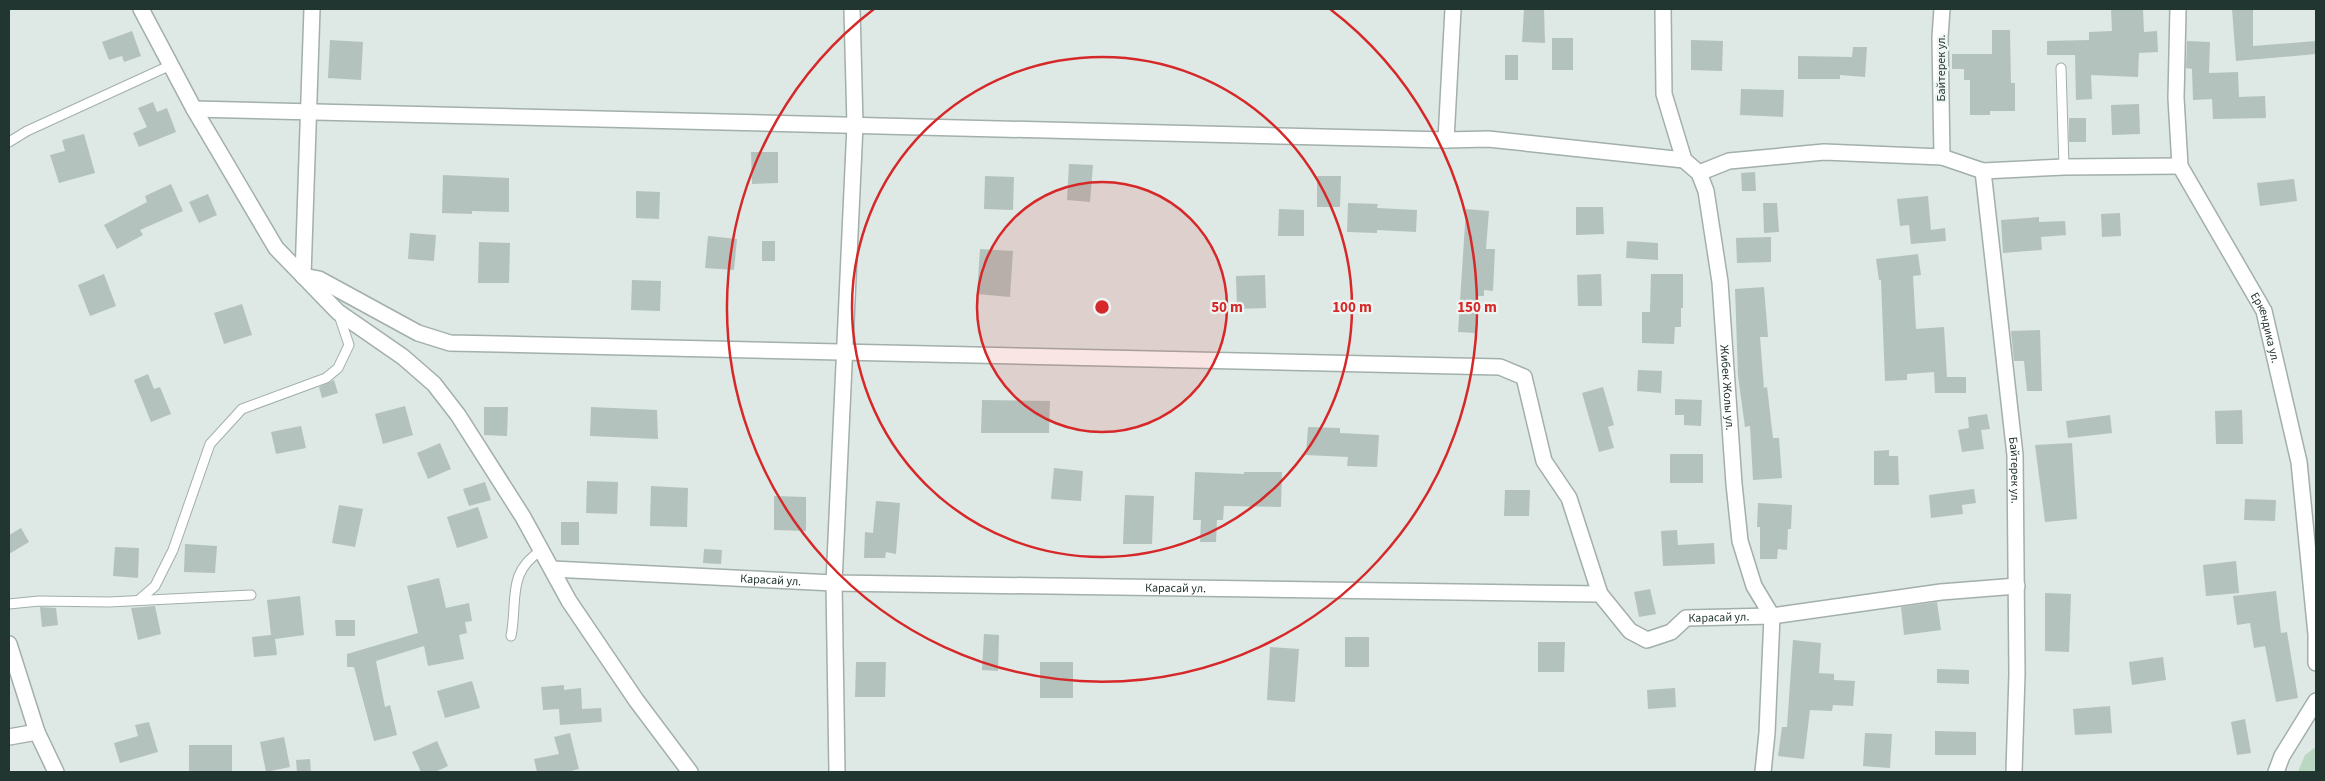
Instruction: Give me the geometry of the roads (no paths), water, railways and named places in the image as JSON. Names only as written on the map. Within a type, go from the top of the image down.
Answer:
[{"type":"street","points":[[141,9],[194,109],[276,248],[338,312],[403,357],[434,384],[458,416],[542,550],[570,602],[690,772]]},
{"type":"street","points":[[303,276],[312,9]]},
{"type":"street","points":[[837,772],[834,583],[843,352],[855,125],[852,9]]},
{"type":"street","points":[[1446,140],[1453,9]]},
{"type":"street","points":[[1663,9],[1664,94],[1684,160],[1699,173],[1729,161],[1824,152],[1942,157],[1983,171],[2064,167],[2180,166]]},
{"type":"street","name":"Байтерек ул.","points":[[1942,9],[1940,37],[1942,157]]},
{"type":"street","name":"Еркендика ул.","points":[[2178,9],[2176,98],[2180,166],[2264,311],[2299,462],[2316,634],[2316,664]]},
{"type":"street","points":[[194,109],[1446,140],[1488,138],[1684,160]]},
{"type":"street","name":"Байтерек ул.","points":[[1983,171],[2016,455],[2017,586],[2014,772]]},
{"type":"street","name":"Жибек Жолы ул.","points":[[1699,173],[1706,191],[1720,282],[1734,484],[1740,541],[1754,586],[1772,616]]},
{"type":"street","points":[[303,276],[319,280],[418,333],[450,343],[1500,367],[1524,377],[1544,461],[1569,498],[1600,594]]},
{"type":"street","name":"Карасай ул.","points":[[552,570],[834,583],[1600,594],[1630,631],[1647,640],[1671,632],[1686,618],[1772,616],[1941,592],[2017,586]]},
{"type":"street","points":[[1763,772],[1767,733],[1772,616]]},
{"type":"street","points":[[9,644],[37,732],[56,772]]},
{"type":"street","points":[[2276,772],[2282,756],[2316,701]]},
{"type":"street","points":[[9,737],[37,732]]},
{"type":"lane","points":[[9,142],[27,131],[171,65]]},
{"type":"lane","points":[[2061,68],[2064,167]]},
{"type":"lane","points":[[139,600],[155,586],[173,550],[210,444],[242,409],[326,378],[338,368],[349,345],[347,333],[338,312]]},
{"type":"lane","points":[[511,636],[514,588],[530,557],[542,550]]},
{"type":"lane","points":[[9,604],[39,601],[109,602],[251,595]]}]
